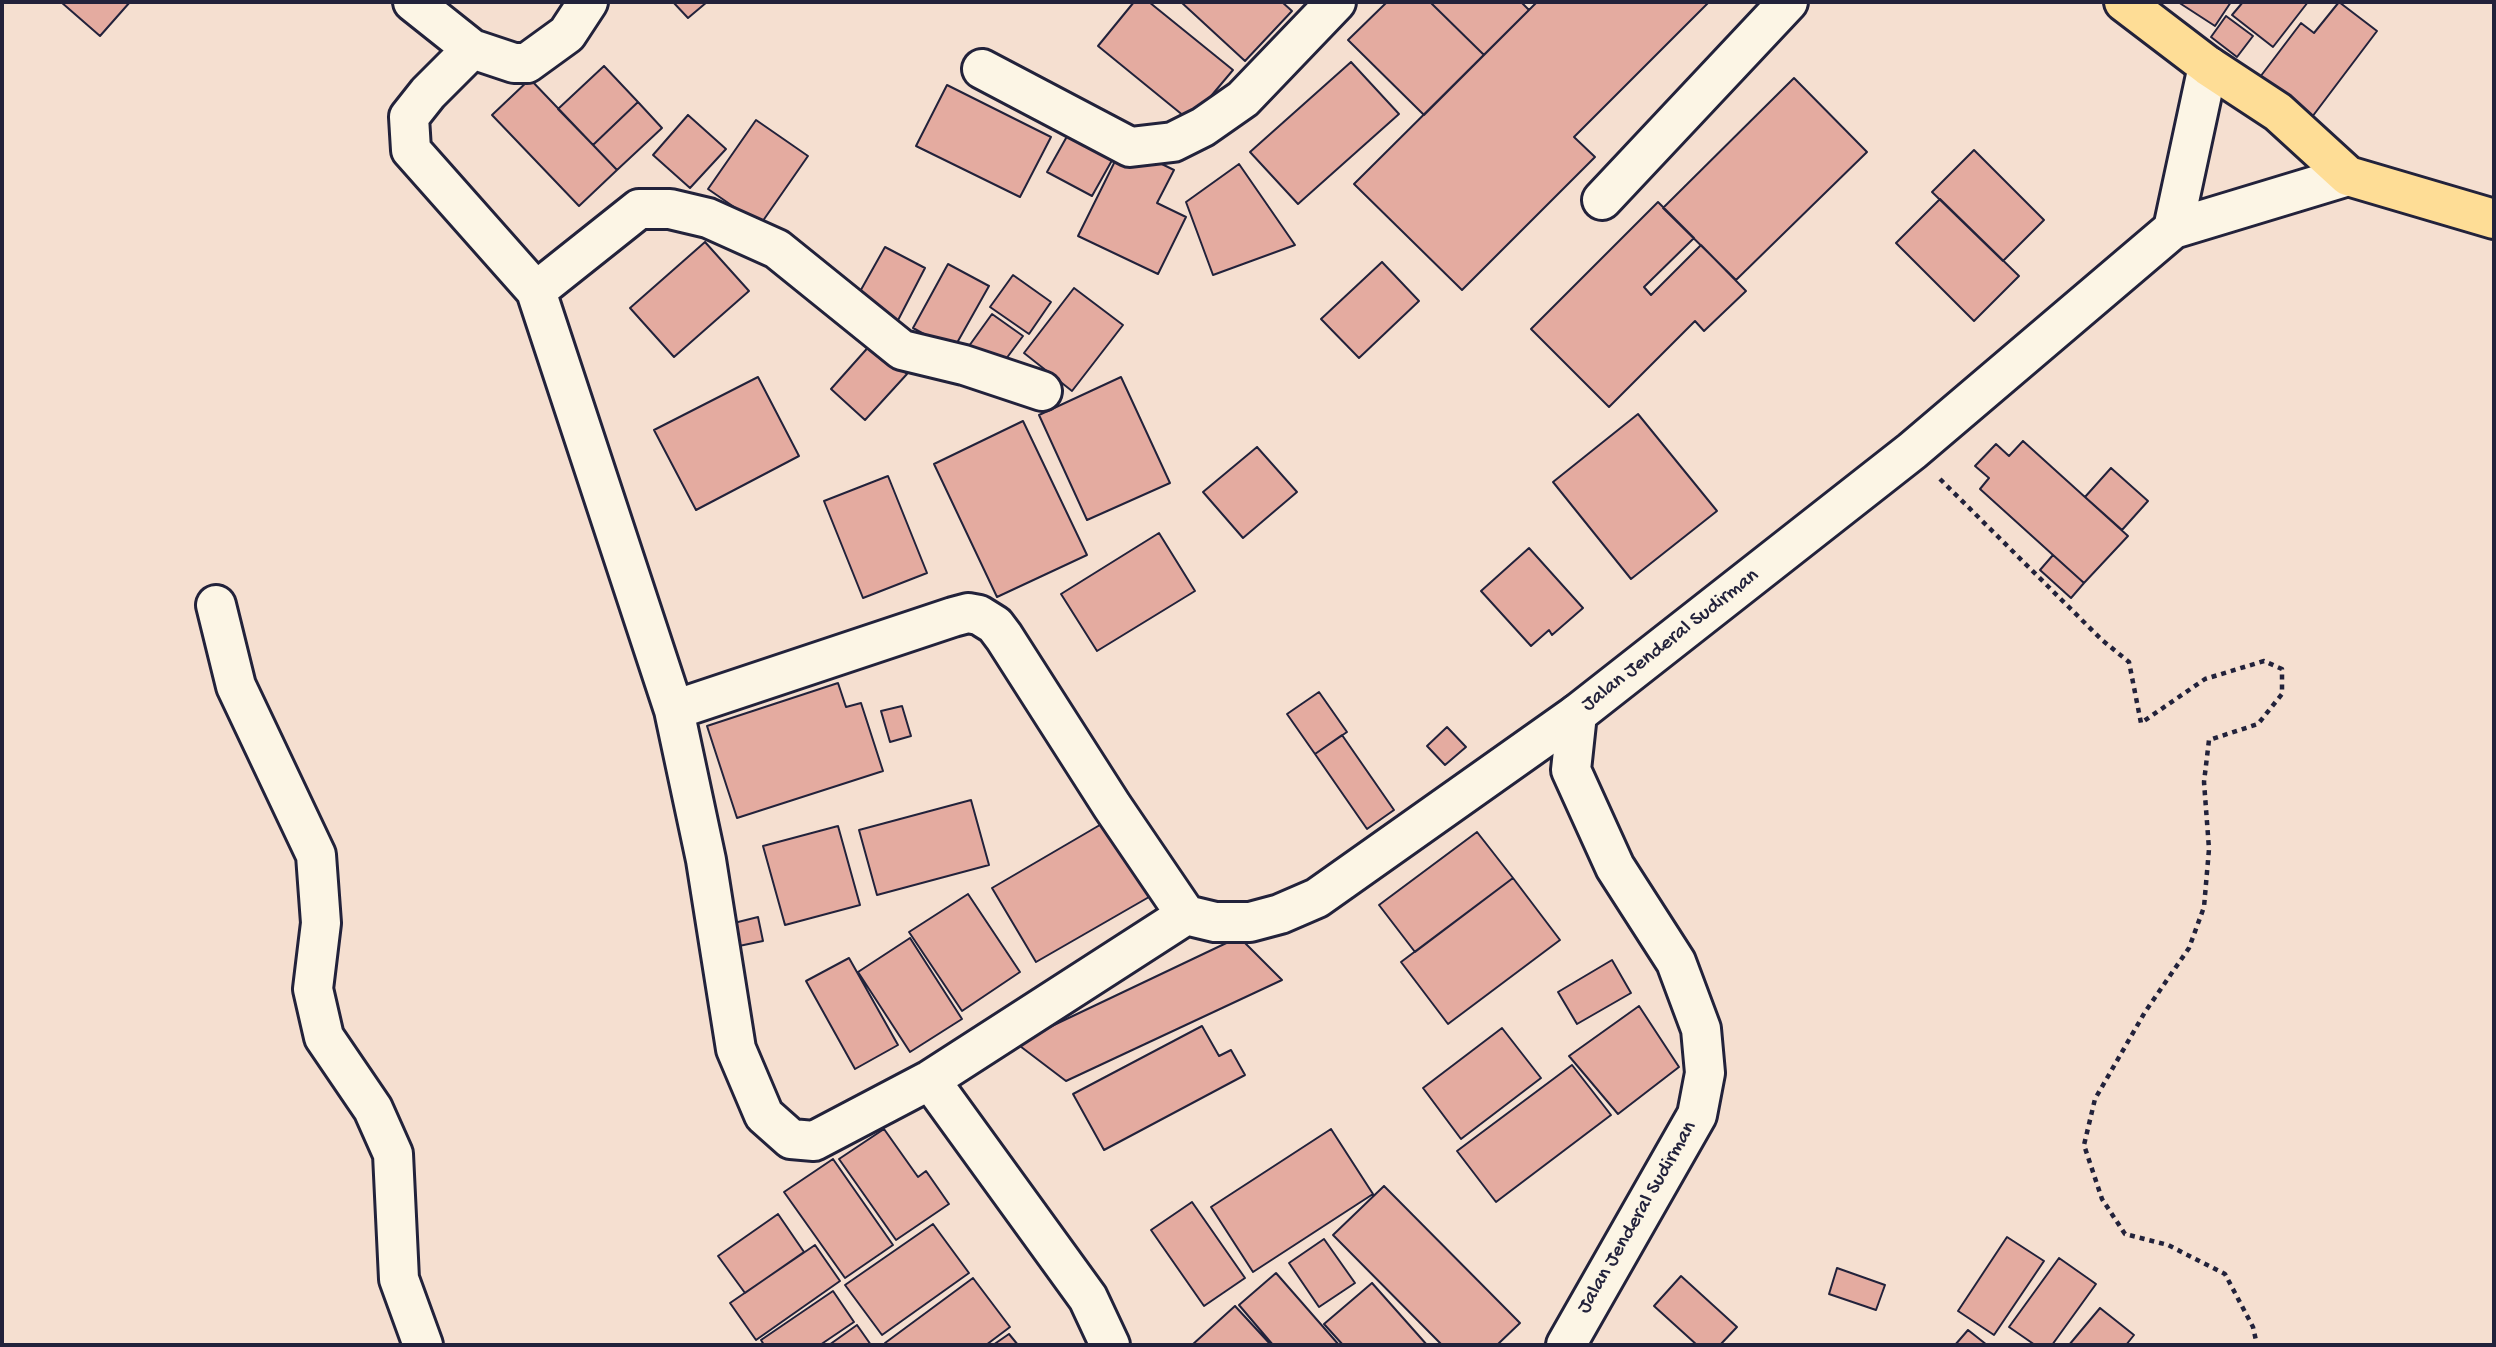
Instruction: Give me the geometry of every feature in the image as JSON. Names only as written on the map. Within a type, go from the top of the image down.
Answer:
[{"type":"highway","points":[[2124,2],[2208,66],[2278,111],[2348,176],[2494,219]]},
{"type":"street","points":[[413,2],[472,49],[527,64],[567,34],[588,2]]},
{"type":"street","points":[[982,69],[1130,147],[1173,142],[1203,127],[1243,99],[1336,2]]},
{"type":"street","points":[[1602,200],[1788,2]]},
{"type":"street","points":[[472,49],[428,93],[409,117],[411,150],[536,291],[674,710],[706,860],[736,1049],[764,1115],[791,1139],[814,1142],[930,1080],[1186,915]]},
{"type":"street","points":[[2173,229],[2208,66]]},
{"type":"street","name":"Jalan Jenderal Sudirman","points":[[1566,1345],[1697,1115],[1704,1073],[1701,1029],[1676,962],[1615,867],[1571,769],[1577,714],[1912,452],[2173,229],[2348,176]]},
{"type":"street","points":[[536,291],[639,209],[670,209],[708,218],[777,249],[902,350],[964,365],[1042,391]]},
{"type":"street","points":[[216,605],[236,686],[316,855],[321,923],[313,989],[324,1037],[373,1109],[393,1154],[400,1279],[423,1345]]},
{"type":"street","points":[[674,710],[953,617],[968,613],[979,614],[995,625],[1004,637],[1112,806],[1186,915],[1215,922],[1250,922],[1280,914],[1317,898],[1577,714]]},
{"type":"street","points":[[930,1080],[1088,1298],[1110,1345]]},
{"type":"path","points":[[1912,452],[2102,640],[2129,662],[2141,723],[2206,679],[2264,660],[2282,669],[2282,694],[2258,724],[2209,740],[2204,782],[2209,849],[2204,907],[2189,948],[2145,1012],[2095,1099],[2084,1145],[2102,1199],[2125,1234],[2168,1245],[2225,1274],[2253,1327],[2257,1345]]},
{"type":"building","points":[[61,2],[130,2],[100,36]]},
{"type":"building","points":[[673,2],[707,2],[688,18]]},
{"type":"building","points":[[1134,2],[1149,2],[1233,70],[1190,121],[1098,46]]},
{"type":"building","points":[[1181,2],[1282,2],[1292,11],[1245,61]]},
{"type":"building","points":[[1387,2],[1430,2],[1484,55],[1424,115],[1348,40]]},
{"type":"building","points":[[1430,2],[1521,2],[1529,10],[1484,55]]},
{"type":"building","points":[[1537,2],[1709,2],[1574,137],[1595,157],[1462,290],[1354,184]]},
{"type":"building","points":[[2178,2],[2231,2],[2215,26]]},
{"type":"building","points":[[2243,2],[2308,2],[2273,47],[2232,15]]},
{"type":"building","points":[[2339,2],[2377,31],[2309,121],[2257,81],[2301,23],[2314,33]]},
{"type":"building","points":[[2226,16],[2253,36],[2237,57],[2211,37]]},
{"type":"building","points":[[1351,62],[1399,114],[1298,204],[1250,152]]},
{"type":"building","points":[[604,66],[638,102],[593,145],[558,109]]},
{"type":"building","points":[[1794,78],[1867,152],[1736,280],[1663,208]]},
{"type":"building","points":[[530,79],[617,170],[579,206],[492,115]]},
{"type":"building","points":[[947,85],[1051,137],[1020,197],[916,146]]},
{"type":"building","points":[[638,102],[662,128],[617,170],[593,145]]},
{"type":"building","points":[[688,115],[726,149],[690,188],[653,155]]},
{"type":"building","points":[[756,120],[808,156],[760,225],[708,189]]},
{"type":"building","points":[[1070,131],[1115,155],[1092,196],[1047,172]]},
{"type":"building","points":[[1123,145],[1174,170],[1157,203],[1186,217],[1158,274],[1078,236]]},
{"type":"building","points":[[1974,150],[2044,220],[2003,261],[1932,192]]},
{"type":"building","points":[[1239,164],[1295,245],[1213,275],[1186,202]]},
{"type":"building","points":[[1940,199],[2019,276],[1974,321],[1896,243]]},
{"type":"building","points":[[1658,202],[1694,238],[1644,287],[1651,295],[1701,245],[1746,291],[1704,331],[1695,321],[1609,407],[1531,329]]},
{"type":"building","points":[[705,242],[749,291],[674,357],[630,308]]},
{"type":"building","points":[[885,247],[925,268],[895,326],[853,304]]},
{"type":"building","points":[[1382,262],[1419,301],[1359,358],[1321,319]]},
{"type":"building","points":[[948,264],[989,286],[953,350],[913,328]]},
{"type":"building","points":[[1013,275],[1051,302],[1029,334],[990,307]]},
{"type":"building","points":[[1074,288],[1123,325],[1072,391],[1024,353]]},
{"type":"building","points":[[992,314],[1023,336],[1000,367],[969,346]]},
{"type":"building","points":[[872,343],[907,374],[865,420],[831,389]]},
{"type":"building","points":[[758,377],[799,456],[696,510],[654,430]]},
{"type":"building","points":[[1121,377],[1170,483],[1087,520],[1039,415]]},
{"type":"building","points":[[1638,414],[1717,511],[1631,579],[1553,482]]},
{"type":"building","points":[[1023,421],[1087,555],[997,597],[934,464]]},
{"type":"building","points":[[2023,441],[2128,536],[2084,583],[1980,489],[1989,478],[1975,466],[1996,444],[2009,456]]},
{"type":"building","points":[[1257,447],[1297,492],[1243,538],[1203,492]]},
{"type":"building","points":[[2111,468],[2148,501],[2122,530],[2085,497]]},
{"type":"building","points":[[888,476],[927,573],[863,598],[824,501]]},
{"type":"building","points":[[1159,533],[1195,591],[1097,651],[1061,594]]},
{"type":"building","points":[[1529,548],[1583,608],[1552,635],[1549,630],[1531,646],[1481,591]]},
{"type":"building","points":[[2053,555],[2084,583],[2071,598],[2040,570]]},
{"type":"building","points":[[838,683],[846,707],[861,703],[883,771],[737,818],[707,726]]},
{"type":"building","points":[[1319,692],[1347,732],[1315,754],[1287,714]]},
{"type":"building","points":[[902,706],[911,736],[890,742],[881,711]]},
{"type":"building","points":[[1447,727],[1466,747],[1445,765],[1427,746]]},
{"type":"building","points":[[1342,735],[1394,810],[1367,829],[1315,754]]},
{"type":"building","points":[[971,800],[989,865],[877,895],[859,830]]},
{"type":"building","points":[[1105,822],[1149,897],[1036,962],[992,888]]},
{"type":"building","points":[[838,826],[860,905],[785,925],[763,846]]},
{"type":"building","points":[[1477,832],[1513,878],[1415,952],[1379,905]]},
{"type":"building","points":[[1513,878],[1560,940],[1448,1024],[1401,962]]},
{"type":"building","points":[[968,894],[1020,972],[962,1011],[909,932]]},
{"type":"building","points":[[758,917],[763,941],[739,946],[734,923]]},
{"type":"building","points":[[1239,937],[1282,980],[1066,1081],[1016,1043]]},
{"type":"building","points":[[910,938],[962,1019],[910,1052],[858,972]]},
{"type":"building","points":[[849,958],[898,1045],[855,1069],[806,981]]},
{"type":"building","points":[[1612,960],[1631,993],[1577,1024],[1558,992]]},
{"type":"building","points":[[1639,1006],[1679,1067],[1618,1114],[1569,1056]]},
{"type":"building","points":[[1202,1026],[1219,1056],[1231,1050],[1245,1075],[1104,1150],[1073,1094]]},
{"type":"building","points":[[1502,1028],[1541,1078],[1461,1139],[1423,1088]]},
{"type":"building","points":[[1572,1065],[1611,1115],[1496,1202],[1457,1151]]},
{"type":"building","points":[[884,1129],[918,1177],[926,1171],[949,1204],[896,1240],[839,1159]]},
{"type":"building","points":[[1331,1129],[1373,1194],[1253,1272],[1211,1207]]},
{"type":"building","points":[[833,1159],[893,1245],[845,1278],[784,1192]]},
{"type":"building","points":[[1384,1186],[1520,1323],[1497,1345],[1442,1345],[1333,1235]]},
{"type":"building","points":[[1192,1202],[1245,1278],[1204,1306],[1151,1230]]},
{"type":"building","points":[[778,1214],[804,1252],[745,1293],[718,1256]]},
{"type":"building","points":[[933,1224],[969,1273],[882,1335],[845,1285]]},
{"type":"building","points":[[2007,1237],[2044,1261],[1994,1335],[1958,1311]]},
{"type":"building","points":[[1324,1239],[1355,1283],[1319,1307],[1289,1263]]},
{"type":"building","points":[[815,1245],[840,1281],[756,1340],[730,1303]]},
{"type":"building","points":[[2059,1258],[2096,1284],[2052,1345],[2035,1345],[2009,1327]]},
{"type":"building","points":[[1837,1268],[1885,1285],[1876,1310],[1829,1294]]},
{"type":"building","points":[[1276,1273],[1339,1345],[1273,1345],[1239,1305]]},
{"type":"building","points":[[1681,1276],[1737,1327],[1720,1345],[1697,1345],[1654,1306]]},
{"type":"building","points":[[973,1278],[1010,1327],[986,1345],[885,1343]]},
{"type":"building","points":[[1372,1283],[1427,1345],[1343,1345],[1324,1324]]},
{"type":"building","points":[[833,1291],[854,1322],[820,1345],[764,1345],[761,1340]]},
{"type":"building","points":[[1235,1306],[1271,1345],[1192,1345]]},
{"type":"building","points":[[2100,1308],[2134,1335],[2126,1345],[2069,1345]]},
{"type":"building","points":[[857,1325],[871,1345],[829,1345]]},
{"type":"building","points":[[1968,1330],[1987,1345],[1955,1345]]},
{"type":"building","points":[[1009,1334],[1018,1345],[993,1345]]}]
